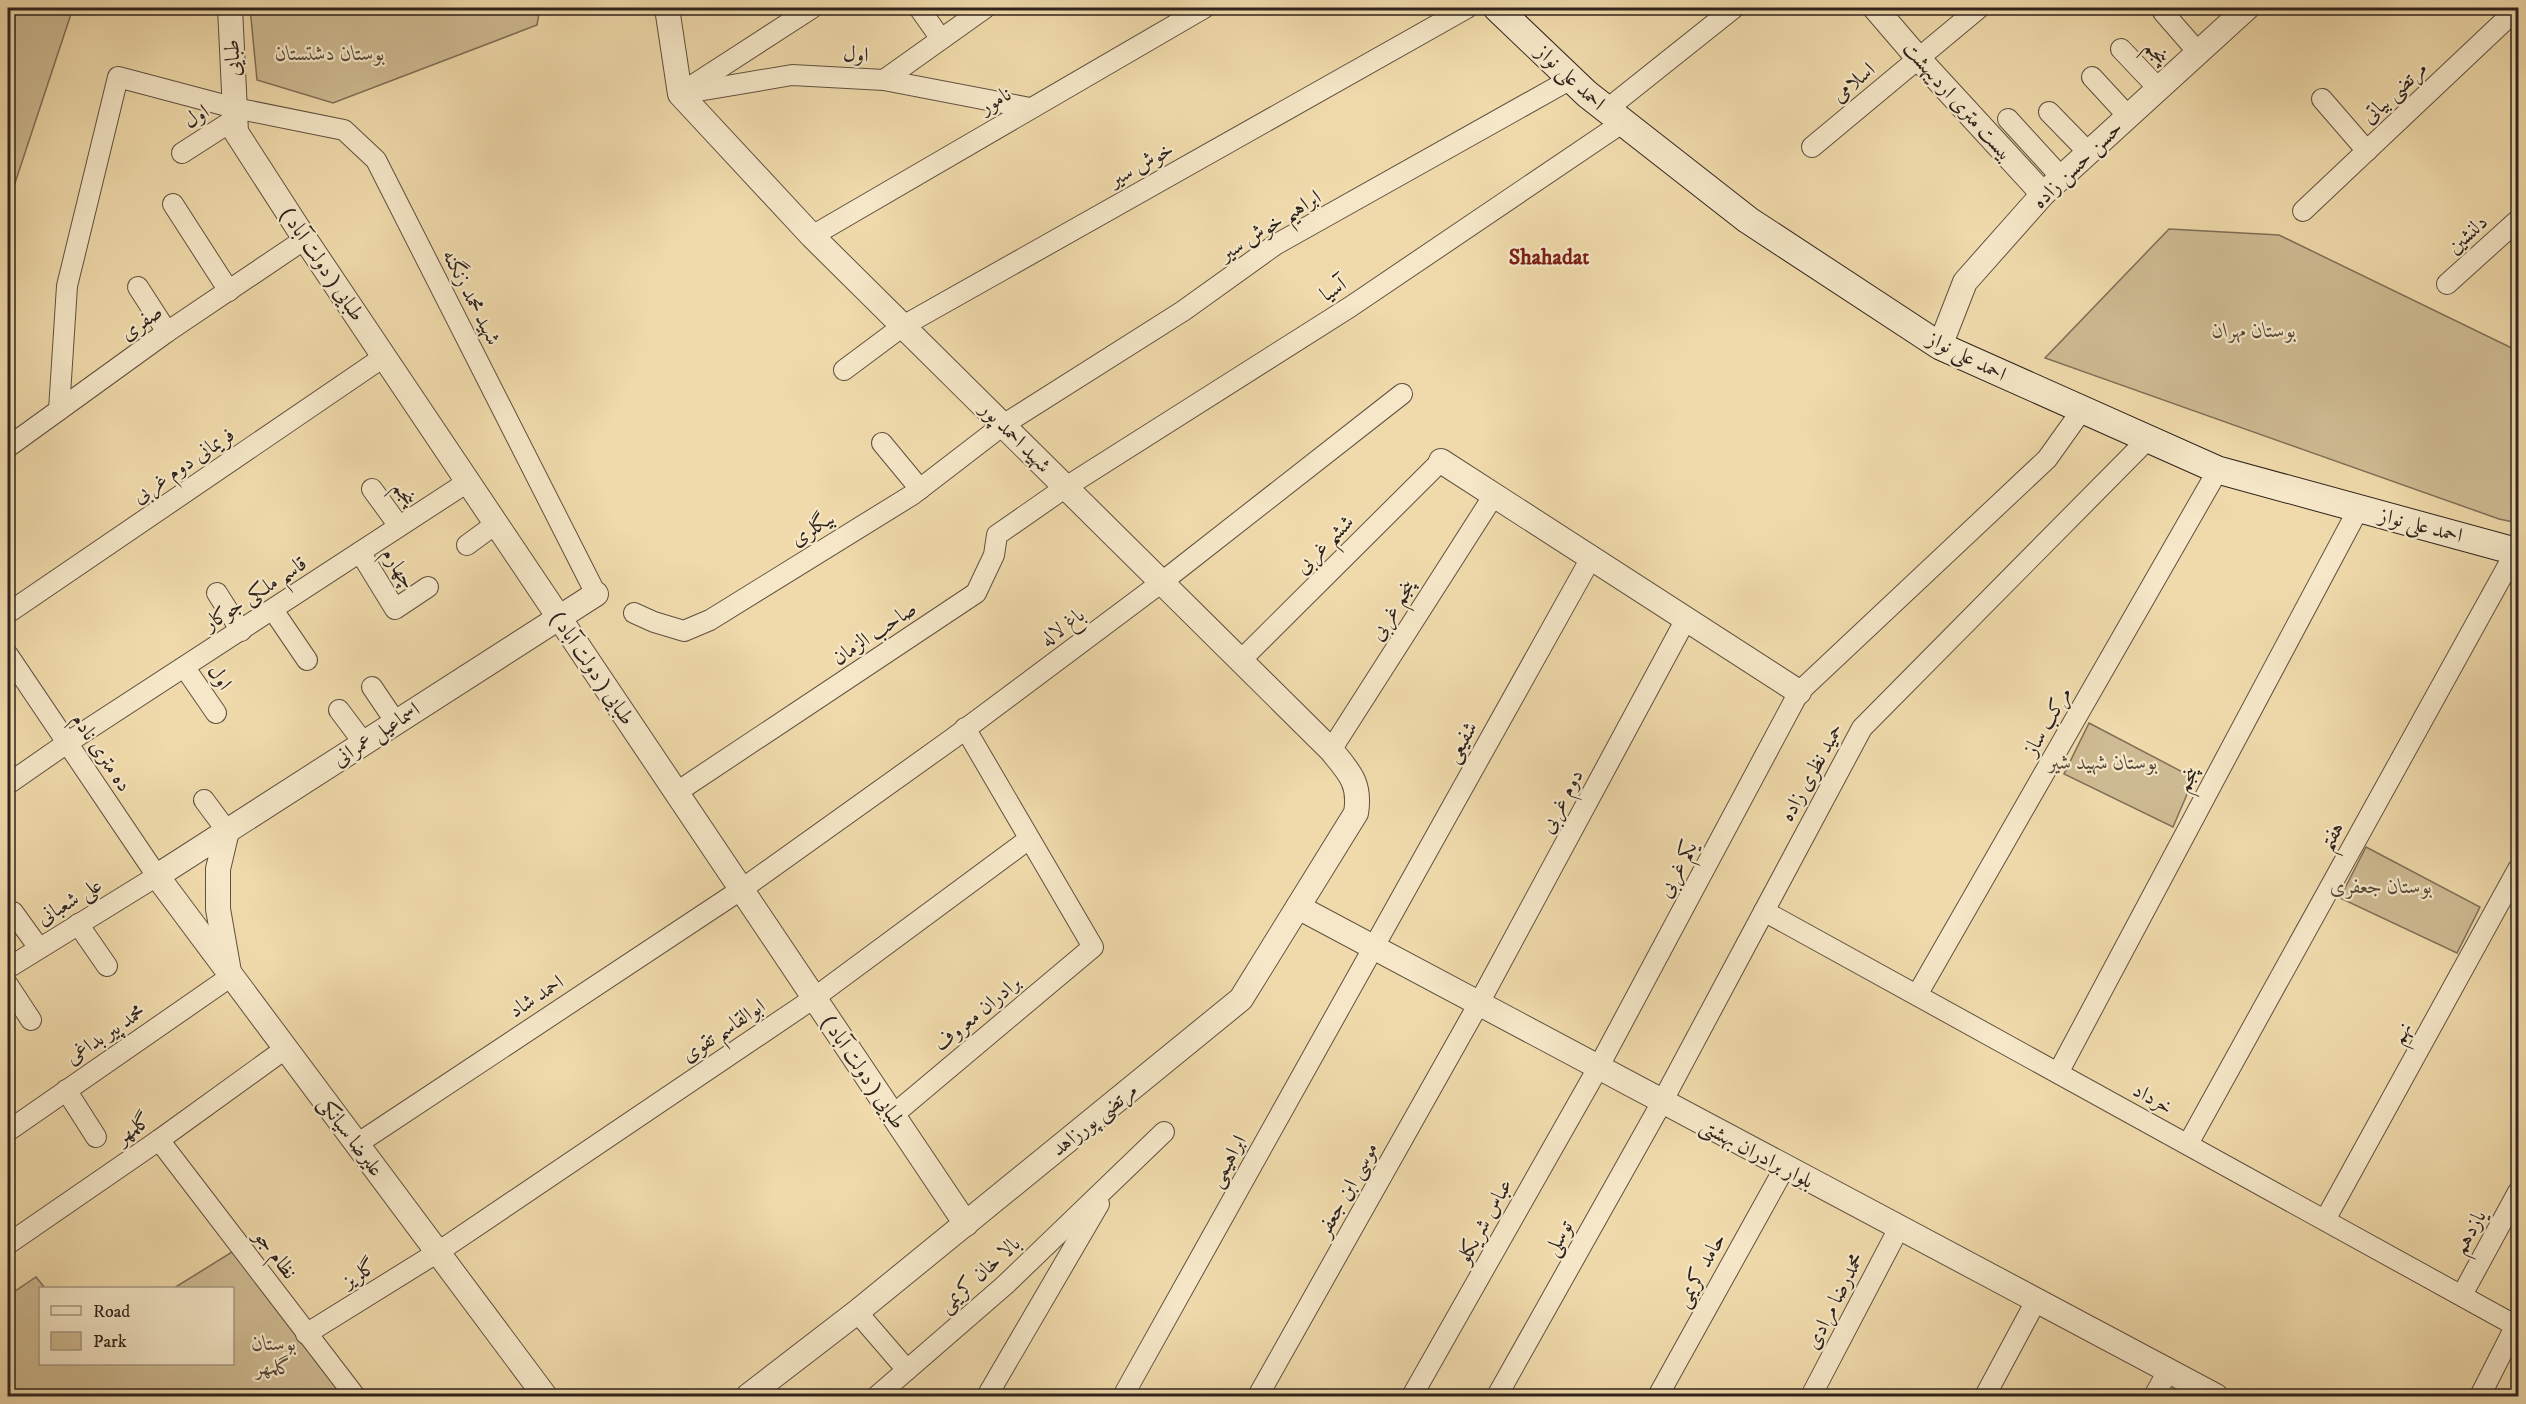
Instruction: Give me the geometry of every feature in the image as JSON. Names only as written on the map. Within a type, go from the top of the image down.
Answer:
[{"type":"main road","name":"احمد علی نواز","points":[[1497,8],[1571,79],[1614,116],[1748,220],[1940,346],[2218,470],[2517,551]]},
{"type":"street","name":"طبایی","points":[[230,8],[235,114]]},
{"type":"street","points":[[667,8],[680,94],[812,8]]},
{"type":"street","points":[[918,8],[941,39]]},
{"type":"street","points":[[884,80],[985,8]]},
{"type":"street","name":"نامور","points":[[812,236],[1204,8]]},
{"type":"street","name":"خوش سیر","points":[[844,370],[903,326],[1467,8]]},
{"type":"street","name":"آسیا","points":[[1066,487],[1350,307],[1614,116],[1734,8]]},
{"type":"street","name":"بیست متری اردیبهشت","points":[[1875,8],[2043,194]]},
{"type":"street","name":"اسلامی","points":[[1812,147],[1979,8]]},
{"type":"street","name":"حسن حسن زاده","points":[[1940,346],[1965,282],[2043,194],[2197,51],[2247,8]]},
{"type":"street","name":"مرتضی بیاتی","points":[[2303,211],[2518,8]]},
{"type":"street","points":[[2163,12],[2197,51]]},
{"type":"street","name":"پنجم","points":[[2121,49],[2158,88]]},
{"type":"street","name":"اول","points":[[680,94],[792,75],[884,80],[1030,108]]},
{"type":"street","name":"شهید محمد زنگنه","points":[[59,411],[67,286],[118,77],[235,114],[344,130],[376,160],[596,594]]},
{"type":"street","points":[[2092,77],[2127,115]]},
{"type":"street","name":"ابراهیم خوش سیر","points":[[1003,425],[1183,311],[1275,245],[1571,79]]},
{"type":"street","name":"شهید احمد پور","points":[[680,94],[812,236],[1331,750],[1354,779]]},
{"type":"street","points":[[2322,99],[2367,151]]},
{"type":"street","points":[[2049,112],[2088,153]]},
{"type":"street","name":"اول","points":[[182,153],[235,114]]},
{"type":"street","name":"طبایی ( دولت آباد )","points":[[235,114],[236,132],[305,239],[386,356],[966,1224]]},
{"type":"street","points":[[2008,119],[2061,177]]},
{"type":"street","points":[[173,204],[229,291]]},
{"type":"street","name":"دلنشین","points":[[2447,284],[2518,220]]},
{"type":"street","name":"صفری","points":[[8,447],[167,332],[305,239]]},
{"type":"street","points":[[138,287],[167,332]]},
{"type":"street","name":"فریمانی دوم غربی","points":[[8,613],[386,356]]},
{"type":"street","name":"باغ لاله","points":[[742,889],[1162,582],[1402,394]]},
{"type":"street","name":"یکم غربی","points":[[1598,1068],[1799,692],[2047,459],[2082,410]]},
{"type":"street","name":"بیگلری","points":[[634,612],[654,622],[684,631],[710,620],[920,489],[1003,425]]},
{"type":"street","name":"حمید نظری زاده","points":[[1662,1102],[1862,728],[2148,440]]},
{"type":"street","points":[[882,443],[920,489]]},
{"type":"street","points":[[1441,461],[1799,692]]},
{"type":"street","name":"ششم غربی","points":[[1241,660],[1441,461]]},
{"type":"street","name":"مرکب ساز","points":[[1917,995],[2218,470]]},
{"type":"street","name":"قاسم ملکی جوکار","points":[[8,784],[469,480]]},
{"type":"street","name":"صاحب الزمان","points":[[677,792],[976,593],[994,555],[997,535],[1066,487]]},
{"type":"street","name":"پنجم","points":[[372,489],[399,526]]},
{"type":"street","name":"پنجم غربی","points":[[1331,750],[1494,495]]},
{"type":"street","name":"پنجم","points":[[2058,1073],[2359,508]]},
{"type":"street","points":[[467,545],[497,523]]},
{"type":"street","name":"هفتم","points":[[2188,1144],[2517,551]]},
{"type":"street","name":"چهارم","points":[[360,552],[395,609],[428,587]]},
{"type":"street","name":"شفیعی","points":[[1373,949],[1591,558]]},
{"type":"street","points":[[217,593],[241,631]]},
{"type":"street","name":"اسماعیل عمرانی","points":[[157,876],[558,616],[596,594]]},
{"type":"street","points":[[273,610],[307,660]]},
{"type":"street","name":"دوم غربی","points":[[1478,1005],[1686,620]]},
{"type":"street","name":"ده متری نادم","points":[[8,655],[157,876]]},
{"type":"street","name":"اول","points":[[185,668],[216,713]]},
{"type":"street","points":[[372,687],[395,721]]},
{"type":"street","points":[[339,710],[363,742]]},
{"type":"street","points":[[965,728],[1029,839]]},
{"type":"street","name":"مرتضی پورزاهد","points":[[748,1396],[857,1312],[1241,999],[1356,813],[1358,798],[1354,779]]},
{"type":"street","points":[[204,800],[227,831],[218,869],[218,909],[230,977]]},
{"type":"street","name":"برادران معروف","points":[[893,1115],[1093,947],[1029,839]]},
{"type":"street","name":"ابوالقاسم تقوی","points":[[438,1252],[814,998],[1029,839]]},
{"type":"street","name":"نهم","points":[[2325,1220],[2518,869]]},
{"type":"street","name":"علی شعبانی","points":[[8,968],[157,876]]},
{"type":"street","name":"علیرضا سیانکی","points":[[157,876],[230,977],[545,1396]]},
{"type":"street","name":"احمد شاد","points":[[357,1144],[742,889]]},
{"type":"street","name":"بلوار برادران بهشتی","points":[[1298,907],[1478,1005],[2216,1396]]},
{"type":"street","name":"خرداد","points":[[1764,911],[2517,1326]]},
{"type":"street","points":[[13,912],[39,948]]},
{"type":"street","points":[[78,924],[107,966]]},
{"type":"street","name":"ابراهیمی","points":[[1123,1396],[1373,949]]},
{"type":"street","name":"محمد پیر بداغی","points":[[8,1131],[230,977]]},
{"type":"street","points":[[8,985],[32,1020]]},
{"type":"street","name":"موسی ابن جعفر","points":[[1258,1396],[1478,1005]]},
{"type":"street","name":"گلمهر","points":[[8,1244],[159,1140],[285,1049]]},
{"type":"street","name":"عباس شریکلو","points":[[1412,1396],[1598,1068]]},
{"type":"street","points":[[66,1090],[96,1137]]},
{"type":"street","name":"توسلی","points":[[1497,1396],[1662,1102]]},
{"type":"street","name":"بالا خان کریمی","points":[[877,1396],[1005,1285],[1164,1132]]},
{"type":"street","name":"نظام جو","points":[[159,1140],[355,1396]]},
{"type":"street","name":"حامد کریمی","points":[[1658,1396],[1785,1167]]},
{"type":"street","name":"بالا خان کریمی","points":[[987,1396],[1111,1184]]},
{"type":"street","name":"یازدهم","points":[[2462,1295],[2518,1191]]},
{"type":"street","name":"محمدرضا مرادی","points":[[1811,1396],[1899,1228]]},
{"type":"street","name":"گلریز","points":[[306,1334],[438,1252]]},
{"type":"street","points":[[1985,1396],[2036,1300]]},
{"type":"street","points":[[857,1312],[907,1370]]},
{"type":"street","points":[[2480,1396],[2517,1326]]},
{"type":"street","points":[[2154,1396],[2168,1371]]},
{"type":"green space","points":[[8,8],[73,8],[8,204]]},
{"type":"green space","name":"بوستان دشتستان","points":[[250,8],[540,8],[537,25],[333,103],[257,80]]},
{"type":"green space","name":"بوستان مهران","points":[[2169,229],[2279,235],[2518,351],[2518,523],[2499,519],[2045,358]]},
{"type":"green space","name":"بوستان شهید شیر","points":[[2089,723],[2194,778],[2173,827],[2064,774]]},
{"type":"green space","name":"بوستان جعفری","points":[[2366,847],[2480,907],[2457,953],[2340,898]]},
{"type":"green space","name":"بوستان گلمهر","points":[[240,1247],[359,1396],[8,1396],[8,1296],[36,1277],[44,1287],[39,1287],[39,1365],[234,1365],[234,1287],[176,1287]]},
{"type":"district","name":"Shahadat","points":[[1549,256]]}]
